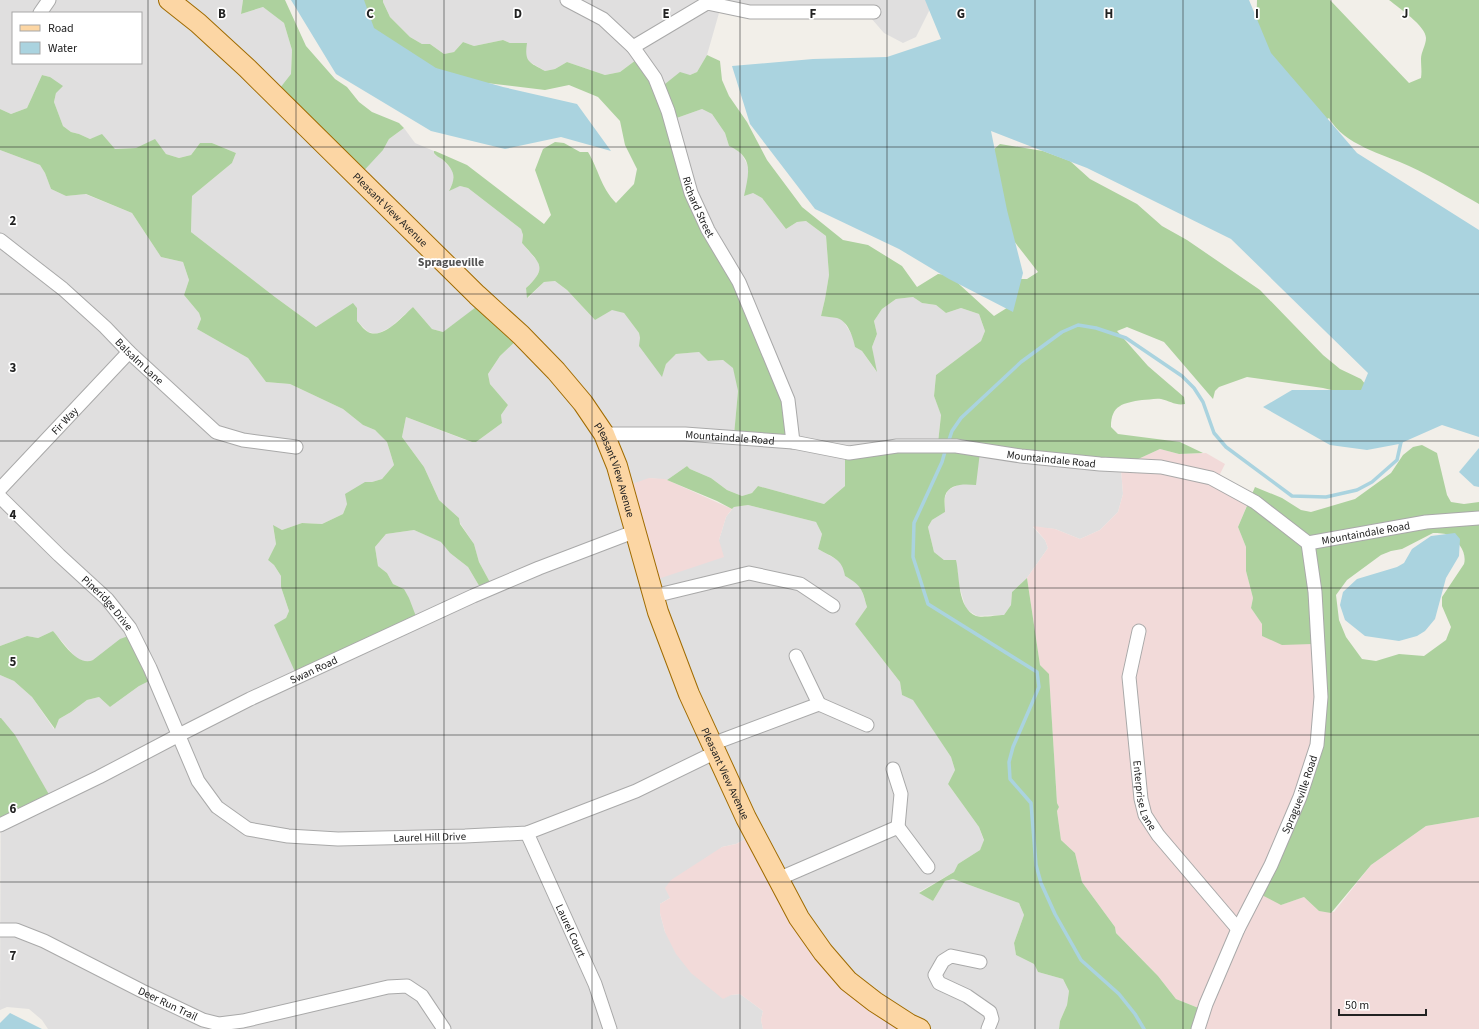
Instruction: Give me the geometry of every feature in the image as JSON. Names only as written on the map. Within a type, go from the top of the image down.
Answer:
[{"type":"main road","name":"Pleasant View Avenue","points":[[169,0],[198,23],[247,68],[466,284],[521,335],[556,371],[583,403],[604,434],[617,466],[658,612],[689,694],[746,818],[778,879],[799,918],[823,952],[848,981],[875,1002],[909,1024],[920,1029]]},
{"type":"street","points":[[41,12],[49,0]]},
{"type":"street","name":"Richard Street","points":[[567,0],[602,19],[633,47],[655,78],[668,111],[690,193],[708,230],[739,282],[788,400],[793,442]]},
{"type":"street","points":[[633,47],[707,2],[750,12],[874,12]]},
{"type":"street","name":"Balsalm Lane","points":[[0,240],[63,289],[105,327],[128,352],[216,432],[244,440],[296,447]]},
{"type":"street","name":"Fir Way","points":[[0,489],[128,352]]},
{"type":"street","name":"Mountaindale Road","points":[[604,434],[685,434],[793,442],[849,453],[897,446],[956,446],[1021,456],[1100,464],[1161,468],[1211,478],[1255,502],[1308,543],[1426,522],[1479,518]]},
{"type":"street","name":"Pineridge Drive","points":[[0,497],[59,555],[107,599],[130,628],[150,668],[179,735]]},
{"type":"street","name":"Swan Road","points":[[0,826],[250,699],[473,596],[539,568],[636,531]]},
{"type":"street","name":"Spragueville Road","points":[[1198,1029],[1206,1004],[1238,930],[1271,865],[1300,797],[1317,745],[1321,697],[1315,592],[1308,543]]},
{"type":"street","points":[[654,596],[749,573],[800,584],[832,606]]},
{"type":"street","name":"Enterprise Lane","points":[[1139,631],[1128,677],[1141,799],[1145,815],[1158,835],[1238,930]]},
{"type":"street","points":[[796,656],[819,704],[867,725]]},
{"type":"street","name":"Laurel Hill Drive","points":[[179,735],[198,781],[217,807],[248,829],[288,836],[338,839],[466,836],[526,833],[636,791],[714,748],[819,704]]},
{"type":"street","points":[[893,769],[901,794],[898,827],[928,867]]},
{"type":"street","points":[[778,879],[898,827]]},
{"type":"street","name":"Laurel Court","points":[[526,833],[595,984],[610,1029]]},
{"type":"street","name":"Deer Run Trail","points":[[0,930],[16,930],[44,941],[142,991],[200,1024],[219,1024],[243,1021],[388,987],[407,986],[422,996],[444,1029]]},
{"type":"street","points":[[980,962],[951,956],[943,961],[935,975],[939,983],[966,996],[990,1012],[992,1019],[988,1029]]},
{"type":"shaded area","points":[[0,0],[243,0],[241,14],[263,7],[284,23],[292,50],[291,74],[383,150],[389,139],[404,128],[415,143],[434,151],[435,155],[441,158],[453,171],[454,181],[449,190],[460,186],[468,188],[521,229],[523,235],[522,243],[538,262],[540,269],[536,278],[526,288],[528,298],[544,282],[555,281],[567,290],[595,320],[612,309],[624,313],[639,333],[640,338],[662,376],[666,364],[676,354],[699,352],[708,361],[723,360],[734,368],[738,391],[734,435],[764,439],[708,231],[671,120],[702,109],[712,114],[725,133],[729,146],[740,151],[747,164],[753,193],[762,198],[786,229],[797,222],[806,221],[826,236],[829,275],[821,316],[839,318],[844,322],[853,337],[855,347],[862,351],[876,371],[872,347],[877,334],[874,321],[882,309],[896,299],[913,297],[922,303],[936,305],[946,313],[961,308],[979,314],[985,331],[981,341],[936,375],[934,396],[941,414],[938,443],[845,486],[824,504],[758,486],[752,493],[742,496],[727,490],[711,478],[690,469],[687,466],[667,480],[649,478],[719,540],[726,517],[734,507],[748,505],[816,522],[822,534],[818,549],[841,562],[844,567],[845,576],[857,583],[862,591],[867,607],[855,624],[900,682],[902,695],[913,699],[951,757],[955,770],[948,784],[979,827],[984,841],[980,850],[958,864],[954,872],[919,892],[933,901],[945,881],[953,879],[1019,903],[1024,915],[1014,943],[1016,955],[1034,964],[1038,972],[1063,979],[1069,991],[1067,1005],[1060,1021],[1059,1029],[918,1029],[847,980],[753,835],[736,844],[722,847],[670,898],[660,904],[660,913],[665,932],[731,995],[740,994],[763,1011],[761,1020],[763,1029],[48,1029],[42,1020],[29,1009],[7,1007],[0,1010],[0,675],[14,681],[32,697],[54,729],[59,719],[87,700],[99,697],[110,707],[139,686],[93,660],[88,662],[77,659],[53,631],[38,638],[27,636],[0,646],[0,150],[40,165],[45,173],[51,189],[66,196],[85,194],[132,213],[161,257],[183,262],[189,280],[184,295],[199,313],[201,319],[197,329],[248,358],[266,382],[290,384],[343,409],[363,425],[375,430],[387,442],[394,465],[382,479],[372,482],[347,504],[343,514],[322,524],[302,523],[282,530],[273,526],[276,544],[268,560],[274,565],[281,576],[281,587],[289,611],[286,618],[404,589],[393,584],[387,573],[378,566],[375,547],[386,534],[414,530],[442,542],[450,553],[468,567],[481,589],[492,586],[479,562],[474,544],[460,523],[459,518],[439,500],[424,467],[402,437],[406,417],[471,442],[476,442],[502,423],[501,415],[508,405],[490,384],[488,374],[500,356],[520,337],[484,302],[443,332],[432,329],[413,307],[391,327],[377,334],[368,332],[357,321],[357,308],[353,304],[316,327],[191,232],[192,196],[232,163],[236,153],[212,143],[200,143],[191,155],[179,158],[166,154],[155,140],[136,148],[115,149],[102,135],[90,139],[71,132],[63,126],[54,102],[56,93],[50,77],[42,75],[27,108],[11,114],[0,109]]},
{"type":"shaded area","points":[[383,0],[927,0],[931,7],[916,37],[903,43],[884,33],[864,10],[721,6],[707,55],[697,72],[660,88],[640,57],[620,72],[605,75],[567,62],[555,69],[545,71],[528,61],[525,54],[526,43],[510,43],[503,40],[474,46],[463,42],[454,52],[444,54],[430,44],[422,44],[410,37],[390,17]]},
{"type":"shaded area","points":[[1160,449],[1179,454],[1206,453],[1225,464],[1217,480],[1250,498],[1238,527],[1246,547],[1246,571],[1253,598],[1251,608],[1262,624],[1262,636],[1312,644],[1320,693],[1281,905],[1304,897],[1319,911],[1334,912],[1371,865],[1426,826],[1479,817],[1479,1029],[1195,1029],[1201,1009],[1176,999],[1158,976],[1116,933],[1115,927],[1082,882],[1075,853],[1061,840],[1057,811],[1059,807],[1057,803],[1049,675],[1040,665],[1027,578],[1048,548],[1045,540],[1033,526],[1055,529],[1080,539],[1100,530],[1118,512],[1123,494],[1121,469]]},
{"type":"shaded area","points":[[980,452],[1121,469],[1123,494],[1118,512],[1100,530],[1080,539],[1055,529],[1033,527],[1045,540],[1048,548],[1027,578],[1012,592],[1011,605],[1004,615],[977,616],[966,609],[958,582],[958,571],[934,552],[928,527],[932,520],[945,512],[945,497],[948,490],[960,484]]},
{"type":"shaded area","points":[[649,478],[665,479],[732,509],[726,517],[719,540],[724,557],[649,582],[623,487]]},
{"type":"shaded area","points":[[753,835],[817,946],[918,1029],[763,1029],[761,1020],[763,1011],[740,994],[731,995],[723,999],[691,973],[676,954],[665,932],[660,913],[660,904],[670,898],[665,888],[671,880],[722,847],[736,844]]},
{"type":"green space","points":[[243,0],[285,0],[306,46],[335,79],[347,87],[359,102],[372,112],[399,123],[404,128],[389,139],[383,150],[358,177],[273,97],[291,74],[292,50],[284,23],[263,7],[241,14]]},
{"type":"green space","points":[[362,0],[383,0],[390,17],[410,37],[422,44],[430,44],[444,54],[454,52],[463,42],[474,46],[503,40],[510,43],[527,43],[527,58],[529,61],[545,71],[555,69],[567,62],[605,75],[620,72],[640,57],[660,88],[680,72],[690,75],[697,72],[707,55],[720,61],[722,80],[729,96],[747,122],[767,160],[802,207],[843,240],[868,245],[902,266],[917,287],[938,274],[949,275],[994,316],[1010,306],[1016,279],[1027,279],[1038,272],[979,196],[974,166],[1000,144],[1043,151],[1070,161],[1090,179],[1137,204],[1162,226],[1187,240],[1260,290],[1323,355],[1340,369],[1361,379],[1370,390],[1353,395],[1323,388],[1247,377],[1219,387],[1215,391],[1213,399],[1164,342],[1127,327],[1117,331],[1148,366],[1184,397],[1185,404],[1176,404],[1159,399],[1129,402],[1119,406],[1113,414],[1111,427],[1118,434],[1180,442],[1203,453],[1179,454],[1160,449],[1136,460],[980,452],[976,485],[958,485],[950,489],[945,496],[945,512],[932,520],[928,527],[934,552],[944,560],[956,560],[962,599],[965,606],[976,616],[986,617],[1004,615],[1011,605],[1012,592],[1027,578],[1040,665],[1049,674],[1057,803],[1059,807],[1057,811],[1061,840],[1075,853],[1082,882],[1115,927],[1116,933],[1158,976],[1176,999],[1201,1009],[1195,1029],[1059,1029],[1060,1021],[1067,1005],[1069,991],[1063,979],[1038,972],[1034,964],[1016,955],[1014,943],[1024,915],[1019,903],[953,879],[945,881],[933,901],[919,893],[954,872],[958,864],[980,850],[984,840],[979,827],[948,784],[955,770],[951,757],[913,700],[902,695],[900,682],[855,624],[867,607],[860,588],[845,576],[842,565],[836,559],[818,549],[822,534],[816,522],[748,505],[734,507],[732,509],[667,480],[687,466],[690,469],[711,478],[727,490],[742,496],[752,493],[758,486],[824,504],[845,486],[845,451],[938,443],[941,415],[934,396],[936,375],[981,341],[985,331],[979,314],[961,308],[946,313],[936,305],[922,303],[913,297],[896,299],[882,309],[874,321],[877,334],[872,347],[877,372],[862,351],[855,347],[851,334],[844,322],[837,318],[821,316],[829,275],[826,236],[806,221],[797,222],[786,229],[762,198],[753,193],[744,196],[748,166],[743,155],[729,146],[725,133],[712,114],[702,109],[671,120],[684,172],[785,394],[791,439],[734,435],[738,391],[733,368],[723,360],[708,361],[699,352],[676,354],[666,364],[662,377],[639,346],[639,333],[624,313],[612,310],[595,320],[567,290],[555,281],[544,282],[527,298],[526,288],[537,275],[539,265],[537,260],[522,243],[523,235],[521,229],[468,188],[460,186],[449,191],[453,181],[452,170],[434,153],[435,151],[467,165],[544,224],[551,215],[535,170],[543,149],[555,142],[564,143],[580,152],[588,152],[606,190],[616,203],[634,184],[637,169],[625,145],[620,121],[598,97],[569,85],[545,90],[478,82],[415,62],[370,28]]},
{"type":"green space","points":[[1257,0],[1330,0],[1409,83],[1421,78],[1421,56],[1426,38],[1425,33],[1422,28],[1405,12],[1389,0],[1479,0],[1479,204],[1418,170],[1376,153],[1354,142],[1344,135],[1329,118],[1325,120],[1256,38]]},
{"type":"green space","points":[[42,75],[50,77],[63,86],[56,93],[54,102],[63,126],[71,132],[90,139],[102,134],[115,149],[136,148],[155,139],[166,154],[179,158],[191,155],[200,143],[212,143],[236,153],[232,163],[192,196],[191,232],[316,327],[353,303],[357,308],[357,321],[368,332],[374,334],[380,333],[392,326],[413,307],[432,329],[443,332],[484,301],[520,337],[500,356],[488,374],[490,384],[508,405],[501,415],[502,423],[476,442],[472,442],[406,417],[402,437],[424,467],[439,500],[459,518],[460,524],[474,544],[479,562],[492,586],[481,589],[468,567],[450,553],[441,542],[414,530],[386,534],[375,547],[378,566],[387,573],[393,584],[404,589],[417,619],[296,674],[274,625],[286,618],[289,611],[281,587],[281,576],[274,565],[268,560],[276,544],[273,525],[282,530],[302,523],[322,524],[343,514],[347,504],[345,494],[365,482],[372,482],[382,479],[394,465],[387,442],[375,430],[363,425],[343,409],[290,384],[266,382],[248,358],[197,329],[201,319],[199,313],[184,295],[189,280],[183,262],[161,257],[132,213],[86,194],[66,196],[51,189],[45,173],[40,165],[0,150],[0,109],[11,114],[27,108]]},
{"type":"green space","points":[[1422,445],[1437,453],[1447,495],[1451,502],[1464,504],[1479,502],[1479,817],[1426,826],[1371,865],[1331,913],[1319,911],[1304,897],[1281,905],[1256,892],[1309,766],[1320,693],[1312,644],[1282,645],[1262,636],[1262,624],[1251,608],[1253,598],[1246,571],[1246,547],[1238,527],[1255,487],[1282,498],[1301,510],[1311,512],[1355,499],[1391,473],[1403,455],[1413,447]],"holes":[[[1433,533],[1442,533],[1453,538],[1462,548],[1465,560],[1464,564],[1442,597],[1442,606],[1451,627],[1446,640],[1424,656],[1399,654],[1376,661],[1362,659],[1346,637],[1339,620],[1336,595],[1347,580],[1381,555],[1402,549]]]},
{"type":"green space","points":[[53,631],[70,652],[81,660],[87,661],[93,660],[120,639],[131,635],[153,679],[139,686],[110,707],[99,697],[87,700],[59,719],[55,729],[32,697],[14,681],[0,675],[0,646],[27,636],[38,638]]},
{"type":"green space","points":[[0,718],[15,735],[51,798],[0,824]]},
{"type":"water","points":[[291,0],[364,0],[374,28],[436,68],[503,87],[577,104],[611,151],[561,137],[505,149],[431,131],[336,74]]},
{"type":"water","points":[[925,0],[1249,0],[1271,53],[1357,153],[1479,230],[1479,437],[1442,425],[1399,444],[1367,450],[1330,445],[1263,407],[1292,390],[1361,390],[1368,373],[1231,239],[1087,168],[991,131],[1007,210],[1023,273],[1013,312],[949,279],[899,249],[815,209],[750,124],[732,66],[813,59],[887,57],[941,39]]},
{"type":"water","points":[[1479,448],[1479,487],[1474,486],[1459,472]]},
{"type":"water","points":[[1455,533],[1460,539],[1459,556],[1446,578],[1435,619],[1425,631],[1417,636],[1399,641],[1365,636],[1345,620],[1340,605],[1343,592],[1357,579],[1397,567],[1404,563],[1412,549],[1431,536]]},
{"type":"water","points":[[10,1013],[42,1029],[0,1029],[0,1023]]},
{"type":"waterway","points":[[948,443],[952,431],[961,418],[1021,362],[1062,332],[1078,325],[1096,328],[1126,338],[1182,376],[1194,388],[1203,402],[1214,433],[1226,447],[1292,496],[1326,497],[1357,490],[1372,482],[1397,460],[1401,442]]},
{"type":"waterway","points":[[946,448],[942,462],[914,523],[913,557],[928,604],[1037,672],[1039,687],[1013,747],[1009,762],[1010,779],[1031,803],[1036,865],[1041,883],[1055,914],[1081,960],[1119,994],[1135,1014],[1144,1029]]},
{"type":"district","name":"Spragueville","points":[[451,262]]}]
